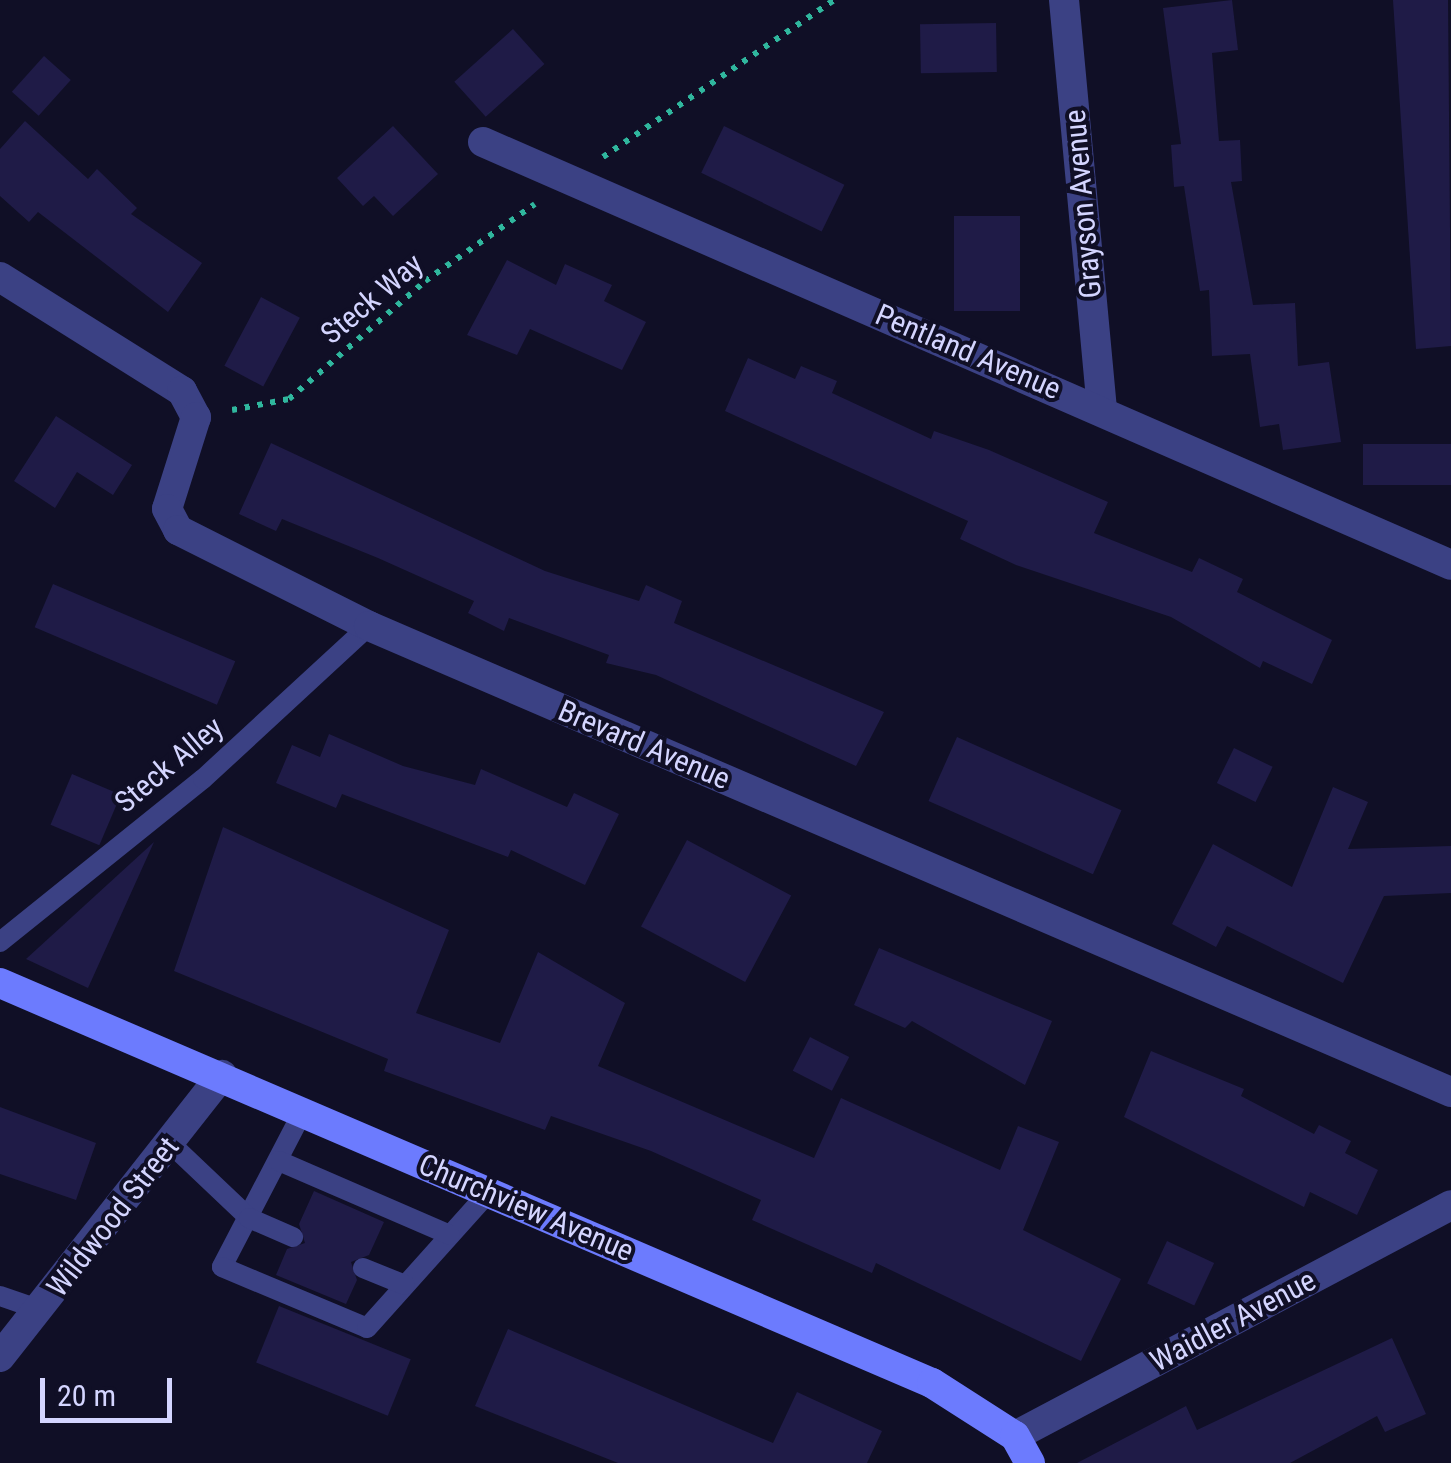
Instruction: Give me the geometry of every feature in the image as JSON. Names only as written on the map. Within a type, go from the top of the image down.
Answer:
[{"type":"street","name":"Grayson Avenue","points":[[1064,0],[1102,408]]},
{"type":"street","name":"Pentland Avenue","points":[[483,142],[565,183],[1102,408],[1451,565]]},
{"type":"street","points":[[0,277],[182,391],[196,417]]},
{"type":"street","name":"Brevard Avenue","points":[[196,417],[167,509],[178,530],[369,626],[1451,1092]]},
{"type":"street","name":"Churchview Avenue","points":[[0,983],[932,1382],[1015,1436],[1030,1463]]},
{"type":"street","name":"Wildwood Street","points":[[0,1357],[41,1310],[222,1075]]},
{"type":"street","name":"Waidler Avenue","points":[[1015,1436],[1451,1206]]},
{"type":"lane","name":"Steck Alley","points":[[0,942],[203,779],[369,626]]},
{"type":"lane","points":[[301,1115],[222,1267],[367,1328],[490,1192]]},
{"type":"lane","points":[[170,1143],[249,1218],[292,1237]]},
{"type":"lane","points":[[278,1162],[450,1235]]},
{"type":"lane","points":[[363,1268],[405,1285]]},
{"type":"lane","points":[[0,1296],[41,1310]]},
{"type":"path","name":"Steck Way","points":[[196,417],[288,399],[426,281],[834,0]]},
{"type":"building","points":[[1232,0],[1238,50],[1212,53],[1219,141],[1240,140],[1242,181],[1231,182],[1253,305],[1295,303],[1298,366],[1329,362],[1341,442],[1283,450],[1279,424],[1260,427],[1250,354],[1212,356],[1209,290],[1200,291],[1184,186],[1174,187],[1171,145],[1181,144],[1163,8]]},
{"type":"building","points":[[1393,0],[1448,0],[1451,346],[1416,349]]},
{"type":"building","points":[[996,23],[997,72],[921,73],[920,24]]},
{"type":"building","points":[[513,29],[544,64],[486,117],[454,82]]},
{"type":"building","points":[[44,56],[71,80],[39,116],[12,92]]},
{"type":"building","points":[[25,121],[88,179],[97,169],[137,208],[131,214],[202,263],[168,312],[38,212],[29,222],[0,196],[0,149]]},
{"type":"building","points":[[393,126],[438,174],[393,216],[374,196],[363,206],[337,178]]},
{"type":"building","points":[[724,126],[844,185],[822,231],[701,173]]},
{"type":"building","points":[[954,216],[1020,216],[1020,311],[954,311]]},
{"type":"building","points":[[507,260],[556,285],[565,264],[612,285],[604,301],[646,322],[622,370],[530,329],[517,355],[467,335]]},
{"type":"building","points":[[261,297],[300,318],[263,387],[224,366]]},
{"type":"building","points":[[748,358],[795,379],[801,366],[837,381],[832,393],[931,439],[934,431],[989,450],[1108,502],[1094,533],[1192,572],[1199,558],[1243,579],[1237,592],[1332,640],[1312,684],[1263,661],[1260,668],[1171,617],[1016,565],[960,539],[968,521],[725,411]]},
{"type":"building","points":[[56,416],[132,465],[113,495],[77,472],[55,508],[14,481]]},
{"type":"building","points":[[271,443],[545,571],[639,601],[646,585],[682,601],[674,623],[884,712],[856,766],[656,675],[606,663],[609,655],[509,618],[504,631],[468,613],[474,601],[282,519],[276,531],[239,514]]},
{"type":"building","points":[[1363,444],[1451,444],[1451,485],[1363,485]]},
{"type":"building","points":[[53,584],[235,661],[217,705],[35,627]]},
{"type":"building","points":[[329,734],[403,766],[475,785],[481,769],[567,807],[574,793],[619,814],[585,885],[511,850],[508,857],[342,794],[336,808],[276,783],[292,745],[320,757]]},
{"type":"building","points":[[957,737],[1121,810],[1093,874],[929,801]]},
{"type":"building","points":[[1234,748],[1273,767],[1256,802],[1217,783]]},
{"type":"building","points":[[72,774],[121,795],[99,845],[51,825]]},
{"type":"building","points":[[1333,787],[1368,802],[1348,849],[1451,846],[1451,893],[1384,896],[1343,983],[1227,926],[1216,947],[1172,924],[1213,844],[1292,887]]},
{"type":"building","points":[[223,827],[449,930],[416,1013],[500,1043],[538,952],[625,1003],[598,1066],[814,1158],[841,1098],[1000,1170],[1018,1126],[1059,1142],[1023,1230],[1121,1279],[1081,1361],[876,1263],[872,1273],[752,1220],[761,1200],[651,1151],[551,1116],[545,1130],[384,1071],[388,1059],[174,971]]},
{"type":"building","points":[[687,840],[791,895],[745,982],[641,927]]},
{"type":"building","points":[[154,842],[88,988],[26,959]]},
{"type":"building","points":[[879,948],[1052,1021],[1025,1085],[912,1021],[905,1028],[854,1005]]},
{"type":"building","points":[[810,1037],[849,1057],[832,1091],[793,1071]]},
{"type":"building","points":[[1151,1051],[1244,1089],[1241,1096],[1314,1134],[1319,1125],[1351,1141],[1345,1153],[1378,1170],[1357,1215],[1310,1192],[1304,1207],[1124,1117]]},
{"type":"building","points":[[0,1107],[96,1143],[76,1200],[0,1174]]},
{"type":"building","points":[[314,1191],[384,1222],[369,1255],[351,1262],[357,1280],[346,1304],[276,1275],[287,1249],[305,1243],[299,1224]]},
{"type":"building","points":[[1167,1241],[1214,1263],[1194,1306],[1147,1284]]},
{"type":"building","points":[[279,1306],[411,1359],[388,1416],[256,1363]]},
{"type":"building","points":[[508,1329],[773,1443],[797,1392],[882,1431],[867,1463],[618,1463],[475,1406]]},
{"type":"building","points":[[1392,1338],[1426,1414],[1385,1432],[1377,1416],[1290,1463],[1077,1463],[1186,1406],[1197,1430]]}]
